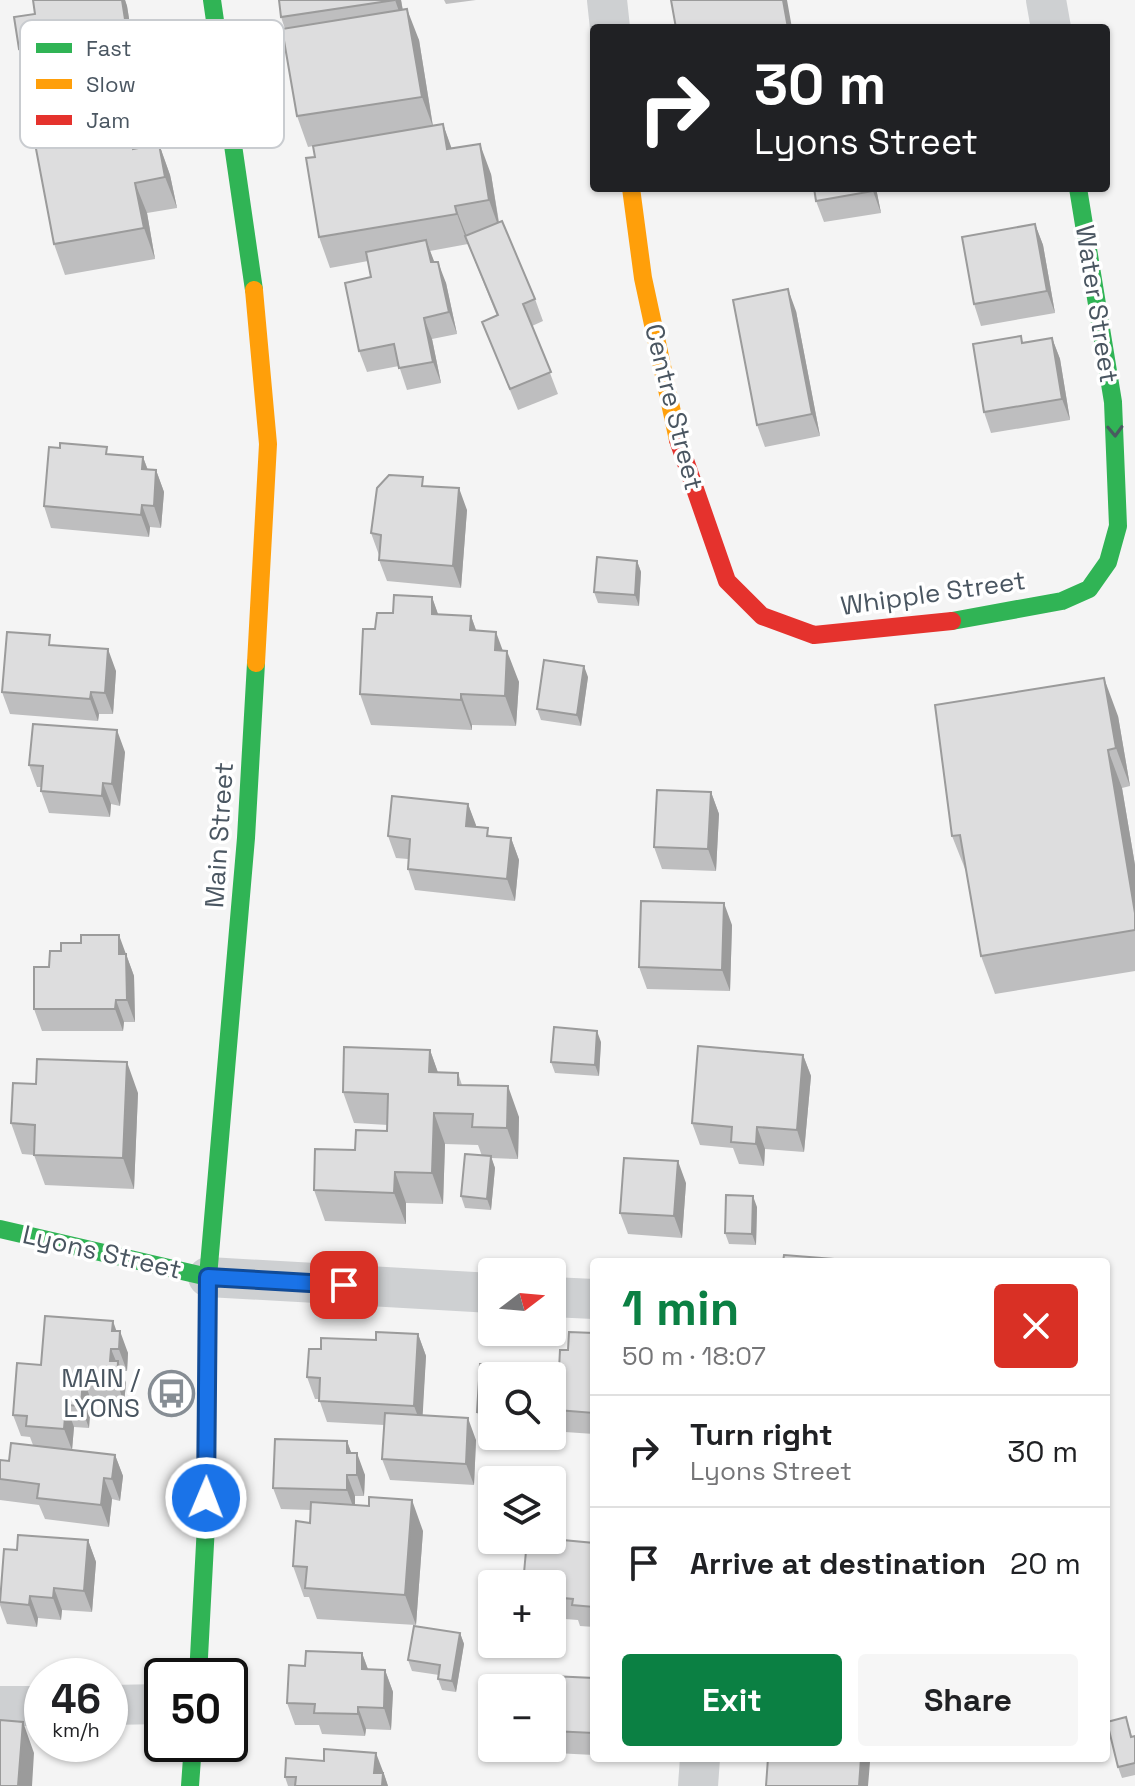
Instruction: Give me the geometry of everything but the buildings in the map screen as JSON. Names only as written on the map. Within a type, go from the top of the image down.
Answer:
[{"type":"main road","name":"Main Street","points":[[212,0],[215,20]]},
{"type":"main road","name":"Main Street","points":[[199,1658],[206,1525],[208,1277],[246,838],[268,444],[252,273],[234,148]]},
{"type":"main road","name":"Centre Street","points":[[632,192],[643,278],[677,437],[727,581],[756,609]]},
{"type":"main road","name":"Water Street","points":[[1079,192],[1113,402],[1118,526],[1108,562]]},
{"type":"main road","name":"Whipple Street","points":[[756,609],[762,616],[814,635],[967,619],[1062,601],[1089,589],[1108,562]]},
{"type":"main road","name":"Lyons Street","points":[[0,1229],[208,1277]]},
{"type":"main road","points":[[190,1786],[192,1762]]},
{"type":"street","points":[[607,0],[610,24]]},
{"type":"street","points":[[1046,0],[1050,24]]},
{"type":"street","name":"Lyons Street","points":[[208,1277],[478,1292]]},
{"type":"street","points":[[566,1298],[590,1299]]},
{"type":"street","points":[[0,1706],[24,1706]]},
{"type":"street","points":[[698,1786],[700,1762]]},
{"type":"traffic: fast","points":[[212,0],[215,20]]},
{"type":"traffic: fast","points":[[233,148],[254,290]]},
{"type":"traffic: fast","points":[[952,621],[1062,601],[1089,589],[1108,562],[1118,526],[1113,402],[1079,192]]},
{"type":"traffic: fast","points":[[199,1658],[206,1525],[208,1277],[246,838],[256,663]]},
{"type":"traffic: fast","points":[[0,1229],[208,1277]]},
{"type":"traffic: fast","points":[[190,1786],[192,1762]]},
{"type":"traffic: slow","points":[[632,192],[643,278],[678,440]]},
{"type":"traffic: slow","points":[[254,290],[268,444],[256,663]]},
{"type":"traffic: jam","points":[[678,440],[727,581],[762,616],[814,635],[952,621]]},
{"type":"place","name":"MAIN / LYONS","points":[[171,1393]]},
{"type":"route","points":[[206,1498],[208,1277],[344,1285]]}]
